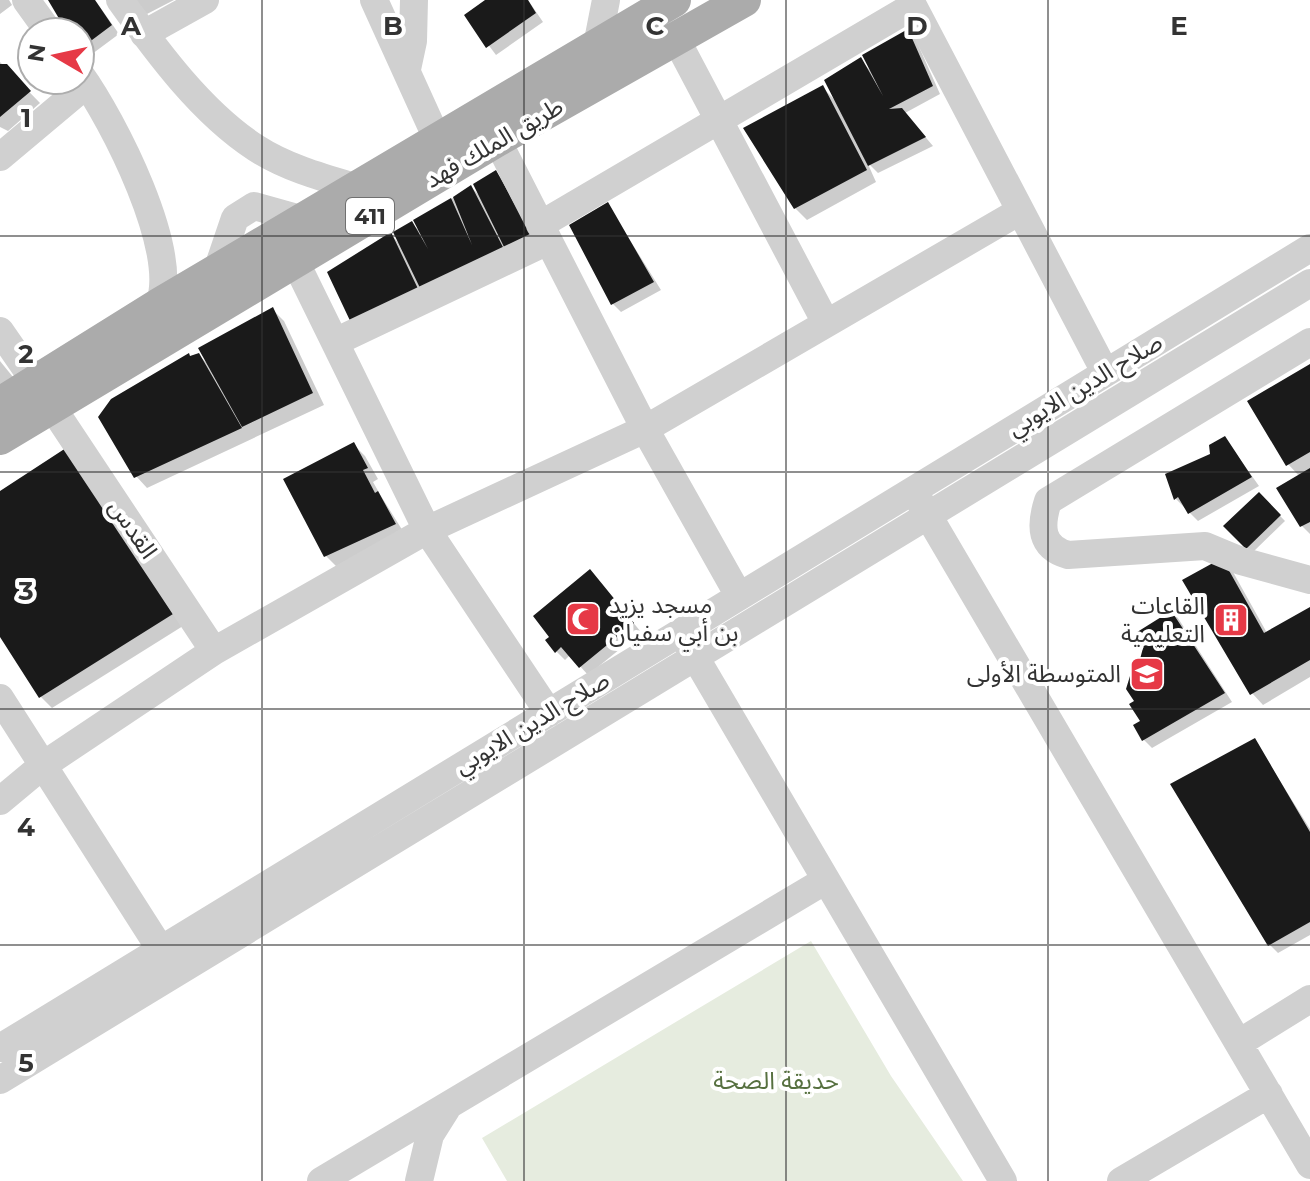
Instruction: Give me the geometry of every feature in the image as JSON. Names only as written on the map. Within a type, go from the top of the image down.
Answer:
[{"type":"main road","name":"طريق الملك فهد","points":[[0,404],[44,395],[295,261],[497,140],[744,0]]},
{"type":"main road","name":"طريق الملك فهد","points":[[0,438],[44,395],[159,305],[664,6]]},
{"type":"main road","points":[[664,6],[673,40]]},
{"type":"street","points":[[120,0],[165,63],[241,137],[281,161],[358,188]]},
{"type":"street","points":[[144,34],[205,0]]},
{"type":"street","points":[[374,0],[438,141]]},
{"type":"street","points":[[407,69],[413,41],[414,0]]},
{"type":"street","points":[[597,46],[606,0]]},
{"type":"street","points":[[335,342],[544,233],[911,3],[1105,372]]},
{"type":"street","points":[[673,40],[720,121],[826,323]]},
{"type":"street","points":[[0,157],[65,96]]},
{"type":"street","points":[[93,96],[115,133],[155,228],[166,285],[159,305]]},
{"type":"street","points":[[497,140],[645,429],[739,596]]},
{"type":"street","points":[[0,801],[42,766],[214,651],[427,530],[645,429],[1020,211]]},
{"type":"street","name":"صلاح الدين الايوبي","points":[[0,1048],[1310,248]]},
{"type":"street","points":[[295,261],[427,530],[549,713]]},
{"type":"street","name":"صلاح الدين الايوبي","points":[[0,1080],[1310,283]]},
{"type":"street","name":"القدس","points":[[0,331],[214,651]]},
{"type":"street","points":[[1310,342],[1048,501],[1042,518],[1044,537],[1053,550],[1068,555],[1205,546],[1241,561],[1310,580]]},
{"type":"street","points":[[913,490],[1310,1165]]},
{"type":"street","points":[[681,632],[1003,1181]]},
{"type":"street","points":[[0,698],[161,950]]},
{"type":"street","points":[[321,1181],[826,880]]},
{"type":"street","points":[[1239,1043],[1310,999]]},
{"type":"street","points":[[1121,1181],[1269,1094]]},
{"type":"street","points":[[419,1181],[430,1135],[449,1105]]},
{"type":"green space","name":"حديقة الصحة","points":[[811,941],[891,1076],[963,1181],[507,1181],[482,1138]]},
{"type":"building","points":[[48,0],[95,0],[112,25],[96,37],[96,16],[58,16]]},
{"type":"building","points":[[485,0],[528,0],[536,13],[486,48],[464,15]]},
{"type":"building","points":[[908,29],[933,86],[889,109],[902,108],[926,137],[868,166],[824,80],[861,57],[883,96],[862,55]]},
{"type":"building","points":[[0,64],[7,64],[16,74],[16,96],[25,96],[0,117]]},
{"type":"building","points":[[823,85],[867,170],[794,209],[743,128]]},
{"type":"building","points":[[496,170],[533,238],[507,253],[473,184]]},
{"type":"building","points":[[471,185],[506,253],[421,290],[393,232],[412,221],[428,249],[413,220],[451,198],[472,245],[453,197]]},
{"type":"building","points":[[608,202],[654,282],[611,305],[569,225]]},
{"type":"building","points":[[391,232],[420,293],[353,327],[327,272]]},
{"type":"building","points":[[273,307],[313,393],[242,427],[198,348]]},
{"type":"building","points":[[189,353],[190,356],[199,353],[242,428],[134,478],[98,417],[111,399]]},
{"type":"building","points":[[1310,364],[1310,452],[1286,466],[1247,401]]},
{"type":"building","points":[[1225,436],[1252,477],[1188,514],[1178,497],[1174,500],[1165,474],[1210,454],[1209,445]]},
{"type":"building","points":[[354,442],[368,468],[363,470],[396,524],[324,557],[283,479]]},
{"type":"building","points":[[69,446],[173,614],[39,698],[0,637],[0,491]]},
{"type":"building","points":[[1310,468],[1310,522],[1300,527],[1276,488]]},
{"type":"building","points":[[1259,492],[1281,515],[1246,549],[1223,526]]},
{"type":"building","name":"القاعات التعليمية","points":[[1222,558],[1264,633],[1310,607],[1310,660],[1250,695],[1182,580]]},
{"type":"building","name":"مسجد يزيد بن أبي سفيان","points":[[590,569],[634,623],[579,668],[561,647],[555,653],[545,640],[549,637],[533,616]]},
{"type":"building","points":[[1174,609],[1174,615],[1225,693],[1142,741],[1133,725],[1140,721],[1129,704],[1134,701],[1126,689],[1130,676],[1136,674],[1143,648],[1134,634]]},
{"type":"building","points":[[1255,738],[1310,832],[1310,922],[1268,946],[1170,784]]},
{"type":"place","name":"مسجد يزيد بن أبي سفيان","points":[[583,619]]},
{"type":"place","name":"القاعات التعليمية","points":[[1231,620]]},
{"type":"place","name":"المتوسطة الأولى","points":[[1147,674]]}]
